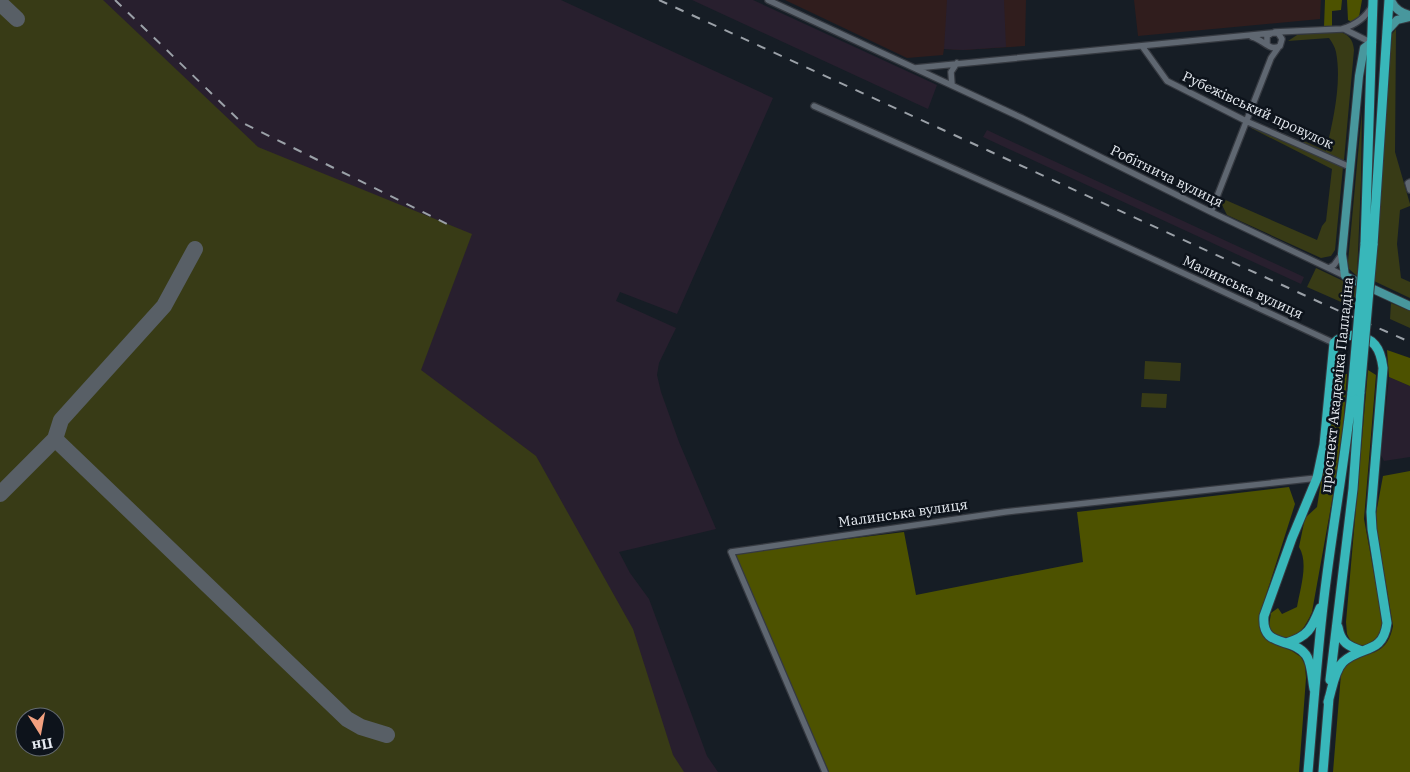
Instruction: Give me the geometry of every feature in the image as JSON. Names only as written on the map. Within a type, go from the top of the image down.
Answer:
[{"type":"highway","name":"проспект Академіка Палладіна","points":[[1323,772],[1328,702],[1353,489],[1356,392],[1390,0]]},
{"type":"highway","name":"проспект Академіка Палладіна","points":[[1369,245],[1373,2]]},
{"type":"highway","points":[[1314,689],[1306,655],[1270,636],[1264,625],[1264,616],[1292,538],[1317,478],[1324,445],[1334,342],[1347,336],[1357,335],[1375,345],[1381,356],[1383,368],[1371,512],[1387,624],[1384,638],[1377,644],[1351,656],[1338,668],[1328,702]]},
{"type":"highway","name":"проспект Академіка Палладіна","points":[[1308,772],[1314,689],[1324,598],[1356,392]]},
{"type":"highway","points":[[1286,643],[1303,637],[1308,632],[1314,624],[1324,598]]},
{"type":"highway","points":[[1337,618],[1342,640],[1347,646],[1362,651]]},
{"type":"main road","points":[[1390,0],[1393,6],[1410,16]]},
{"type":"main road","points":[[1387,30],[1397,20],[1410,16]]},
{"type":"main road","points":[[1345,276],[1342,254],[1350,167],[1364,48],[1372,42]]},
{"type":"main road","name":"Робітнича вулиця","points":[[1345,276],[1410,306]]},
{"type":"street","name":"Робітнича вулиця","points":[[768,0],[952,85],[1345,276]]},
{"type":"street","points":[[1342,29],[1356,24],[1369,12],[1373,2]]},
{"type":"street","points":[[913,68],[1293,31],[1342,29],[1349,30],[1372,42]]},
{"type":"street","points":[[1211,212],[1248,122],[1271,58],[1293,31]]},
{"type":"street","points":[[1271,58],[1267,45],[1267,36],[1273,33],[1281,36],[1280,45]]},
{"type":"street","points":[[1247,36],[1259,38],[1271,48],[1280,45]]},
{"type":"street","name":"Рубежівський провулок","points":[[1142,46],[1167,81],[1248,122],[1350,167]]},
{"type":"street","points":[[952,85],[951,72],[957,63]]},
{"type":"street","name":"Малинська вулиця","points":[[814,106],[1334,342]]},
{"type":"street","points":[[1409,182],[1410,190]]},
{"type":"street","points":[[1329,268],[1334,265],[1342,254]]},
{"type":"street","name":"Малинська вулиця","points":[[825,772],[731,552],[1006,512],[1317,478]]},
{"type":"shaded area","points":[[0,0],[561,0],[773,98],[677,314],[620,292],[616,301],[676,328],[659,363],[657,375],[661,392],[679,442],[716,529],[619,552],[630,573],[649,599],[707,756],[718,772],[0,772]]},
{"type":"shaded area","points":[[692,0],[753,0],[937,85],[928,109]]},
{"type":"shaded area","points":[[785,0],[1026,0],[1025,46],[963,50],[944,49],[943,55],[907,58]]},
{"type":"shaded area","points":[[947,0],[1004,0],[1006,47],[963,50],[944,49]]},
{"type":"shaded area","points":[[1134,0],[1321,0],[1320,19],[1138,36]]},
{"type":"shaded area","points":[[1325,0],[1342,0],[1341,10],[1332,11],[1332,26],[1324,27]]},
{"type":"shaded area","points":[[1347,0],[1362,0],[1359,17],[1352,22],[1348,20]]},
{"type":"shaded area","points":[[987,130],[1304,277],[1301,284],[983,137]]},
{"type":"shaded area","points":[[1387,350],[1410,358],[1410,386],[1389,377]]},
{"type":"shaded area","points":[[1368,370],[1376,375],[1364,519],[1383,623],[1381,637],[1370,644],[1360,646],[1352,644],[1347,634],[1346,622]]},
{"type":"shaded area","points":[[1338,374],[1347,374],[1343,430],[1312,612],[1296,635],[1291,637],[1278,636],[1270,632],[1271,613],[1278,608],[1282,614],[1297,607],[1304,568],[1302,553],[1299,547],[1305,518],[1317,507]]},
{"type":"shaded area","points":[[1389,377],[1410,386],[1410,457],[1384,461],[1381,455]]},
{"type":"shaded area","points":[[1410,471],[1410,772],[1333,772],[1341,674],[1353,660],[1383,647],[1389,639],[1393,626],[1375,519],[1383,476]]},
{"type":"shaded area","points":[[1289,487],[1295,504],[1260,614],[1263,635],[1270,642],[1301,657],[1305,665],[1306,678],[1299,772],[829,772],[735,556],[741,552],[904,532],[916,595],[1083,562],[1077,512]]},
{"type":"green space","points":[[0,0],[103,0],[258,147],[472,234],[421,370],[536,456],[633,629],[673,755],[684,772],[0,772]]},
{"type":"green space","points":[[1396,29],[1395,152],[1410,204],[1410,206],[1400,210],[1397,244],[1401,278],[1410,282],[1410,298],[1374,281],[1392,34]]},
{"type":"green space","points":[[1338,31],[1350,38],[1354,50],[1344,160],[1341,161],[1303,144],[1304,141],[1326,151],[1334,115],[1338,76],[1338,64],[1334,46],[1329,38],[1288,41],[1297,35]]},
{"type":"green space","points":[[1362,111],[1357,276],[1349,269],[1348,262]]},
{"type":"green space","points":[[1252,126],[1343,167],[1335,250],[1331,256],[1321,258],[1227,215],[1221,198],[1317,240],[1326,221],[1332,169],[1251,128]]},
{"type":"green space","points":[[1316,268],[1358,288],[1357,309],[1307,287]]},
{"type":"green space","points":[[1391,303],[1410,311],[1410,328],[1390,319]]},
{"type":"green space","points":[[1145,361],[1181,363],[1180,381],[1144,379]]},
{"type":"green space","points":[[1142,393],[1167,394],[1166,408],[1141,407]]},
{"type":"taxiway","points":[[0,3],[17,19]]},
{"type":"taxiway","points":[[0,494],[55,439],[61,420],[164,306],[195,249]]},
{"type":"taxiway","points":[[55,439],[347,719],[361,727],[387,735]]},
{"type":"railway","points":[[115,0],[241,122],[453,227]]},
{"type":"railway","points":[[659,0],[1410,342]]}]
